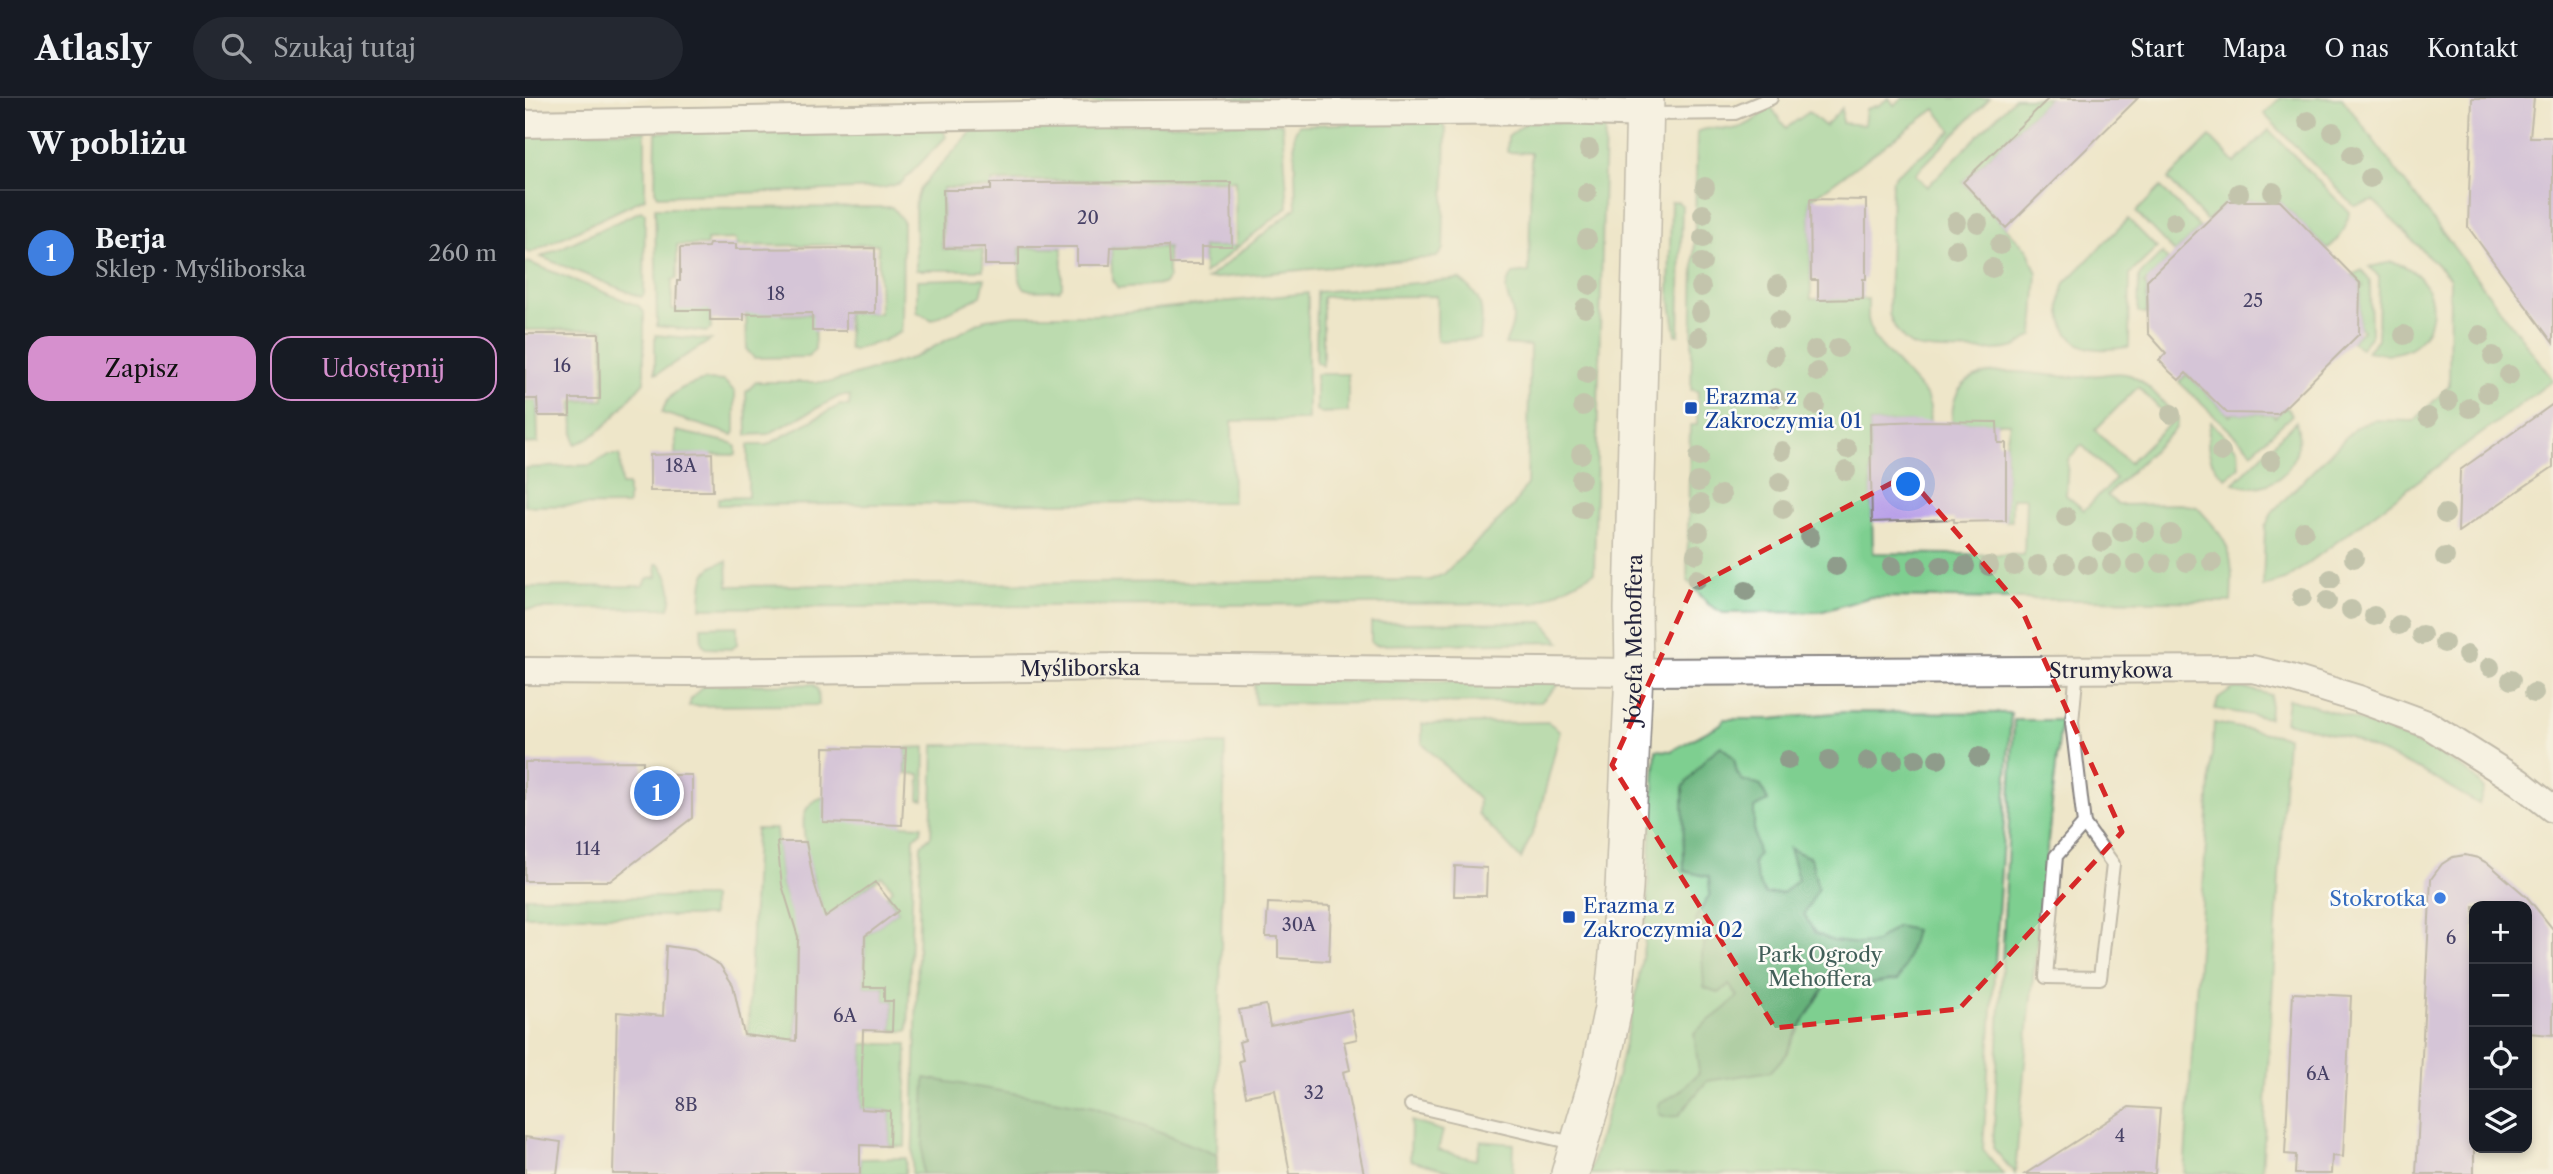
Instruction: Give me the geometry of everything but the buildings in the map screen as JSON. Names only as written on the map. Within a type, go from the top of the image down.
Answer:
[{"type":"street","points":[[525,124],[1036,115],[1564,111],[1644,106]]},
{"type":"street","name":"Józefa Mehoffera","points":[[1573,1159],[1598,1080],[1613,1008],[1624,889],[1634,672],[1633,609],[1644,106]]},
{"type":"street","name":"Myśliborska","points":[[525,671],[1141,667],[1634,672]]},
{"type":"street","name":"Strumykowa","points":[[1634,672],[2252,669],[2359,699],[2427,724],[2519,782],[2553,809]]},
{"type":"lane","points":[[1644,106],[1735,113],[1771,98]]},
{"type":"lane","points":[[2077,669],[2072,722],[2084,824],[2113,864],[2100,978],[2046,977],[2056,856],[2084,824]]},
{"type":"lane","points":[[1411,1105],[1573,1159]]},
{"type":"highlighted area","points":[[1907,475],[2020,606],[2122,832],[1959,1009],[1775,1028],[1612,765],[1692,588]]},
{"type":"green space","points":[[1051,98],[1279,98],[1274,101],[1086,103],[1054,101]]},
{"type":"green space","points":[[1889,98],[1894,105],[1903,98],[1990,98],[1915,174],[1927,187],[2015,98],[2049,98],[1963,182],[2028,251],[2037,273],[2033,335],[2015,347],[1962,351],[1918,347],[1911,345],[1900,335],[1889,314],[1892,180],[1952,131],[1935,109],[1810,200],[1811,299],[1868,299],[1868,319],[1873,337],[1926,395],[1930,407],[1929,435],[1914,422],[1870,423],[1873,553],[2024,555],[2026,498],[2012,498],[2012,521],[2006,521],[2006,443],[2010,423],[1952,422],[1955,399],[1964,384],[1978,376],[1996,372],[2076,377],[2124,374],[2144,383],[2178,419],[2176,428],[2107,495],[2118,505],[2180,504],[2197,507],[2217,530],[2228,550],[2232,571],[2231,602],[1871,597],[1820,612],[1723,613],[1708,604],[1687,580],[1690,425],[1697,425],[1698,391],[1691,390],[1697,132],[1709,128],[1742,127],[1771,107],[1786,128],[1809,112],[1825,126],[1842,108],[1842,123],[1864,125],[1866,109]],"holes":[[[2138,387],[2172,421],[2129,463],[2095,430]],[[2082,445],[2116,479],[2084,510],[2066,495],[2068,460]]]},
{"type":"green space","points":[[2280,98],[2342,98],[2553,380],[2287,579],[2263,587],[2265,527],[2273,511],[2356,427],[2374,420],[2414,421],[2449,386],[2450,278],[2374,201],[2354,206],[2264,114]]},
{"type":"green space","points":[[1439,121],[1446,129],[1443,249],[1437,257],[1207,279],[1296,208],[1294,134],[1299,125]]},
{"type":"green space","points":[[1527,122],[1600,122],[1605,128],[1594,573],[1536,603],[701,608],[702,584],[707,572],[727,561],[728,586],[1430,580],[1444,574],[1513,506],[1527,484],[1530,346],[1505,344],[1512,328],[1513,317],[1506,291],[1509,280],[1513,274],[1529,272],[1531,153],[1507,152],[1508,137]]},
{"type":"green space","points":[[1282,123],[1288,207],[1204,274],[1203,247],[1236,246],[1235,180],[992,181],[992,188],[943,188],[942,249],[983,249],[983,270],[916,270],[915,205],[920,188],[977,126]]},
{"type":"green space","points":[[942,126],[946,137],[901,183],[883,188],[658,196],[655,191],[656,132]]},
{"type":"green space","points":[[2269,130],[2349,212],[2342,233],[2327,249],[2276,198],[2273,201],[2235,201],[2232,198],[2207,221],[2168,179],[2210,137],[2235,163]]},
{"type":"green space","points":[[645,131],[645,198],[530,253],[525,251],[525,132]]},
{"type":"green space","points":[[2161,187],[2200,228],[2175,253],[2136,212]]},
{"type":"green space","points":[[1671,202],[1682,205],[1679,335],[1676,335],[1669,291]]},
{"type":"green space","points":[[892,207],[903,221],[901,332],[883,341],[849,349],[847,313],[880,313],[878,244],[737,246],[736,239],[707,240],[707,245],[677,245],[677,279],[672,280],[672,309],[710,309],[711,329],[706,332],[657,326],[655,208]]},
{"type":"green space","points":[[641,211],[645,213],[644,294],[641,297],[541,257]]},
{"type":"green space","points":[[2128,219],[2157,248],[2130,274],[2129,347],[2090,348],[2080,344],[2067,331],[2061,313],[2062,293],[2065,283]]},
{"type":"green space","points":[[1168,247],[1168,277],[1163,284],[1118,288],[1112,280],[1111,248]]},
{"type":"green space","points":[[1020,248],[1062,248],[1062,287],[1059,290],[1034,291],[1023,286],[1019,273]]},
{"type":"green space","points":[[2162,253],[2168,260],[2144,284],[2147,287],[2147,313],[2138,313],[2139,276]]},
{"type":"green space","points":[[528,262],[639,306],[644,312],[644,382],[613,418],[595,434],[575,444],[573,401],[604,400],[603,329],[525,330],[525,264]]},
{"type":"green space","points":[[2392,262],[2412,271],[2425,285],[2431,302],[2431,320],[2423,336],[2410,348],[2391,354],[2367,351],[2378,339],[2379,277],[2369,267]]},
{"type":"green space","points":[[2362,270],[2370,281],[2371,336],[2361,348],[2351,342],[2363,331],[2359,326],[2360,289],[2363,286],[2352,275]]},
{"type":"green space","points":[[985,278],[981,296],[932,320],[917,312],[917,280]]},
{"type":"green space","points":[[1459,279],[1478,299],[1482,312],[1480,339],[1437,341],[1437,296],[1323,297],[1323,366],[1316,362],[1317,292]]},
{"type":"green space","points":[[1308,293],[1308,420],[1232,421],[1233,502],[718,505],[718,498],[748,497],[748,445],[767,445],[840,405],[849,406],[850,396],[840,396],[768,434],[747,435],[746,392],[756,382],[831,382],[915,357],[986,319],[1015,315],[1097,315]]},
{"type":"green space","points":[[781,307],[782,315],[814,314],[815,349],[808,357],[754,358],[747,350],[746,308]]},
{"type":"green space","points":[[655,335],[711,340],[655,373]]},
{"type":"green space","points":[[1316,374],[1348,374],[1348,412],[1320,413],[1316,410]]},
{"type":"green space","points":[[2187,374],[2230,416],[2233,413],[2272,414],[2275,417],[2286,407],[2292,415],[2252,452],[2179,382]]},
{"type":"green space","points":[[706,380],[724,381],[735,392],[733,435],[662,413],[673,394]]},
{"type":"green space","points":[[525,401],[537,401],[538,443],[525,444]]},
{"type":"green space","points":[[2296,421],[2297,449],[2285,473],[2262,486],[2249,487],[2234,483]]},
{"type":"green space","points":[[2211,422],[2238,450],[2239,467],[2226,478],[2215,467],[2209,453]]},
{"type":"green space","points":[[676,431],[732,443],[736,447],[736,455],[675,454]]},
{"type":"green space","points":[[608,455],[620,455],[621,485],[628,485],[628,505],[525,506],[525,468],[591,465]]},
{"type":"green space","points":[[656,564],[660,564],[670,585],[669,608],[525,609],[525,587],[642,586],[648,578],[657,577]]},
{"type":"green space","points":[[1543,622],[1560,642],[1371,643],[1371,623]]},
{"type":"green space","points":[[737,626],[737,644],[732,649],[706,648],[702,643],[701,627]]},
{"type":"green space","points":[[1259,680],[1561,682],[1541,702],[1255,704],[1254,684]]},
{"type":"green space","points":[[813,684],[818,690],[819,705],[689,706],[691,699],[704,685]]},
{"type":"green space","points":[[2234,688],[2271,695],[2269,718],[2215,709],[2218,699]]},
{"type":"green space","points":[[2288,699],[2364,722],[2450,760],[2471,775],[2484,789],[2479,804],[2420,770],[2347,737],[2285,722]]},
{"type":"green space","name":"Park Ogrody Mehoffera","points":[[1844,712],[2011,713],[1983,1149],[2003,1174],[1589,1174],[1617,1077],[1636,995],[1645,939],[1656,750],[1671,751],[1721,724],[1724,719],[1772,719]]},
{"type":"green space","points":[[2014,720],[2061,720],[2015,1174],[1993,1148]]},
{"type":"green space","points":[[1548,722],[1560,731],[1537,823],[1521,859],[1478,814],[1479,800],[1422,743],[1422,724]]},
{"type":"green space","points":[[2214,723],[2287,737],[2262,1174],[2184,1174]]},
{"type":"green space","points":[[1225,744],[1217,1155],[1094,1107],[923,1174],[912,1174],[921,845],[931,836],[934,745]]},
{"type":"green space","points":[[1721,746],[1734,758],[1737,773],[1742,780],[1761,786],[1768,801],[1754,808],[1758,854],[1753,863],[1765,894],[1783,893],[1798,880],[1789,848],[1811,858],[1818,889],[1804,914],[1815,933],[1833,941],[1860,944],[1874,943],[1897,926],[1915,930],[1905,966],[1898,980],[1871,984],[1827,983],[1786,1055],[1771,1071],[1707,1081],[1678,1116],[1666,1117],[1659,1114],[1659,1104],[1679,1092],[1699,1073],[1694,1033],[1738,996],[1729,985],[1719,993],[1704,987],[1702,954],[1705,940],[1695,919],[1710,894],[1709,877],[1684,871],[1683,787],[1707,757]]},
{"type":"green space","points":[[925,747],[924,800],[919,799],[920,774],[906,774],[906,748]]},
{"type":"green space","points":[[824,797],[902,825],[922,826],[921,832],[914,838],[908,1031],[892,1031],[893,1001],[884,1001],[884,987],[864,987],[865,936],[898,911],[887,895],[893,889],[882,876],[798,938],[795,1062],[747,1062],[756,829],[776,829],[782,885],[793,917],[821,905],[804,837],[804,816],[814,801]]},
{"type":"green space","points":[[525,897],[712,897],[712,916],[525,916]]},
{"type":"green space","points":[[863,1044],[907,1044],[905,1147],[889,1146],[890,1111],[861,1109]]},
{"type":"green space","points":[[925,1078],[1094,1107],[1217,1155],[1217,1174],[922,1174]]},
{"type":"green space","points":[[1411,1121],[1443,1131],[1438,1150],[1476,1160],[1481,1141],[1514,1144],[1513,1174],[1460,1174],[1410,1160]]},
{"type":"green space","points":[[906,1158],[905,1174],[860,1174],[860,1159]]},
{"type":"place","name":"Erazma z Zakroczymia 01","points":[[1691,408]]},
{"type":"place","name":"Berja","points":[[657,793]]},
{"type":"place","name":"Stokrotka","points":[[2440,898]]},
{"type":"place","name":"Erazma z Zakroczymia 02","points":[[1569,917]]}]
